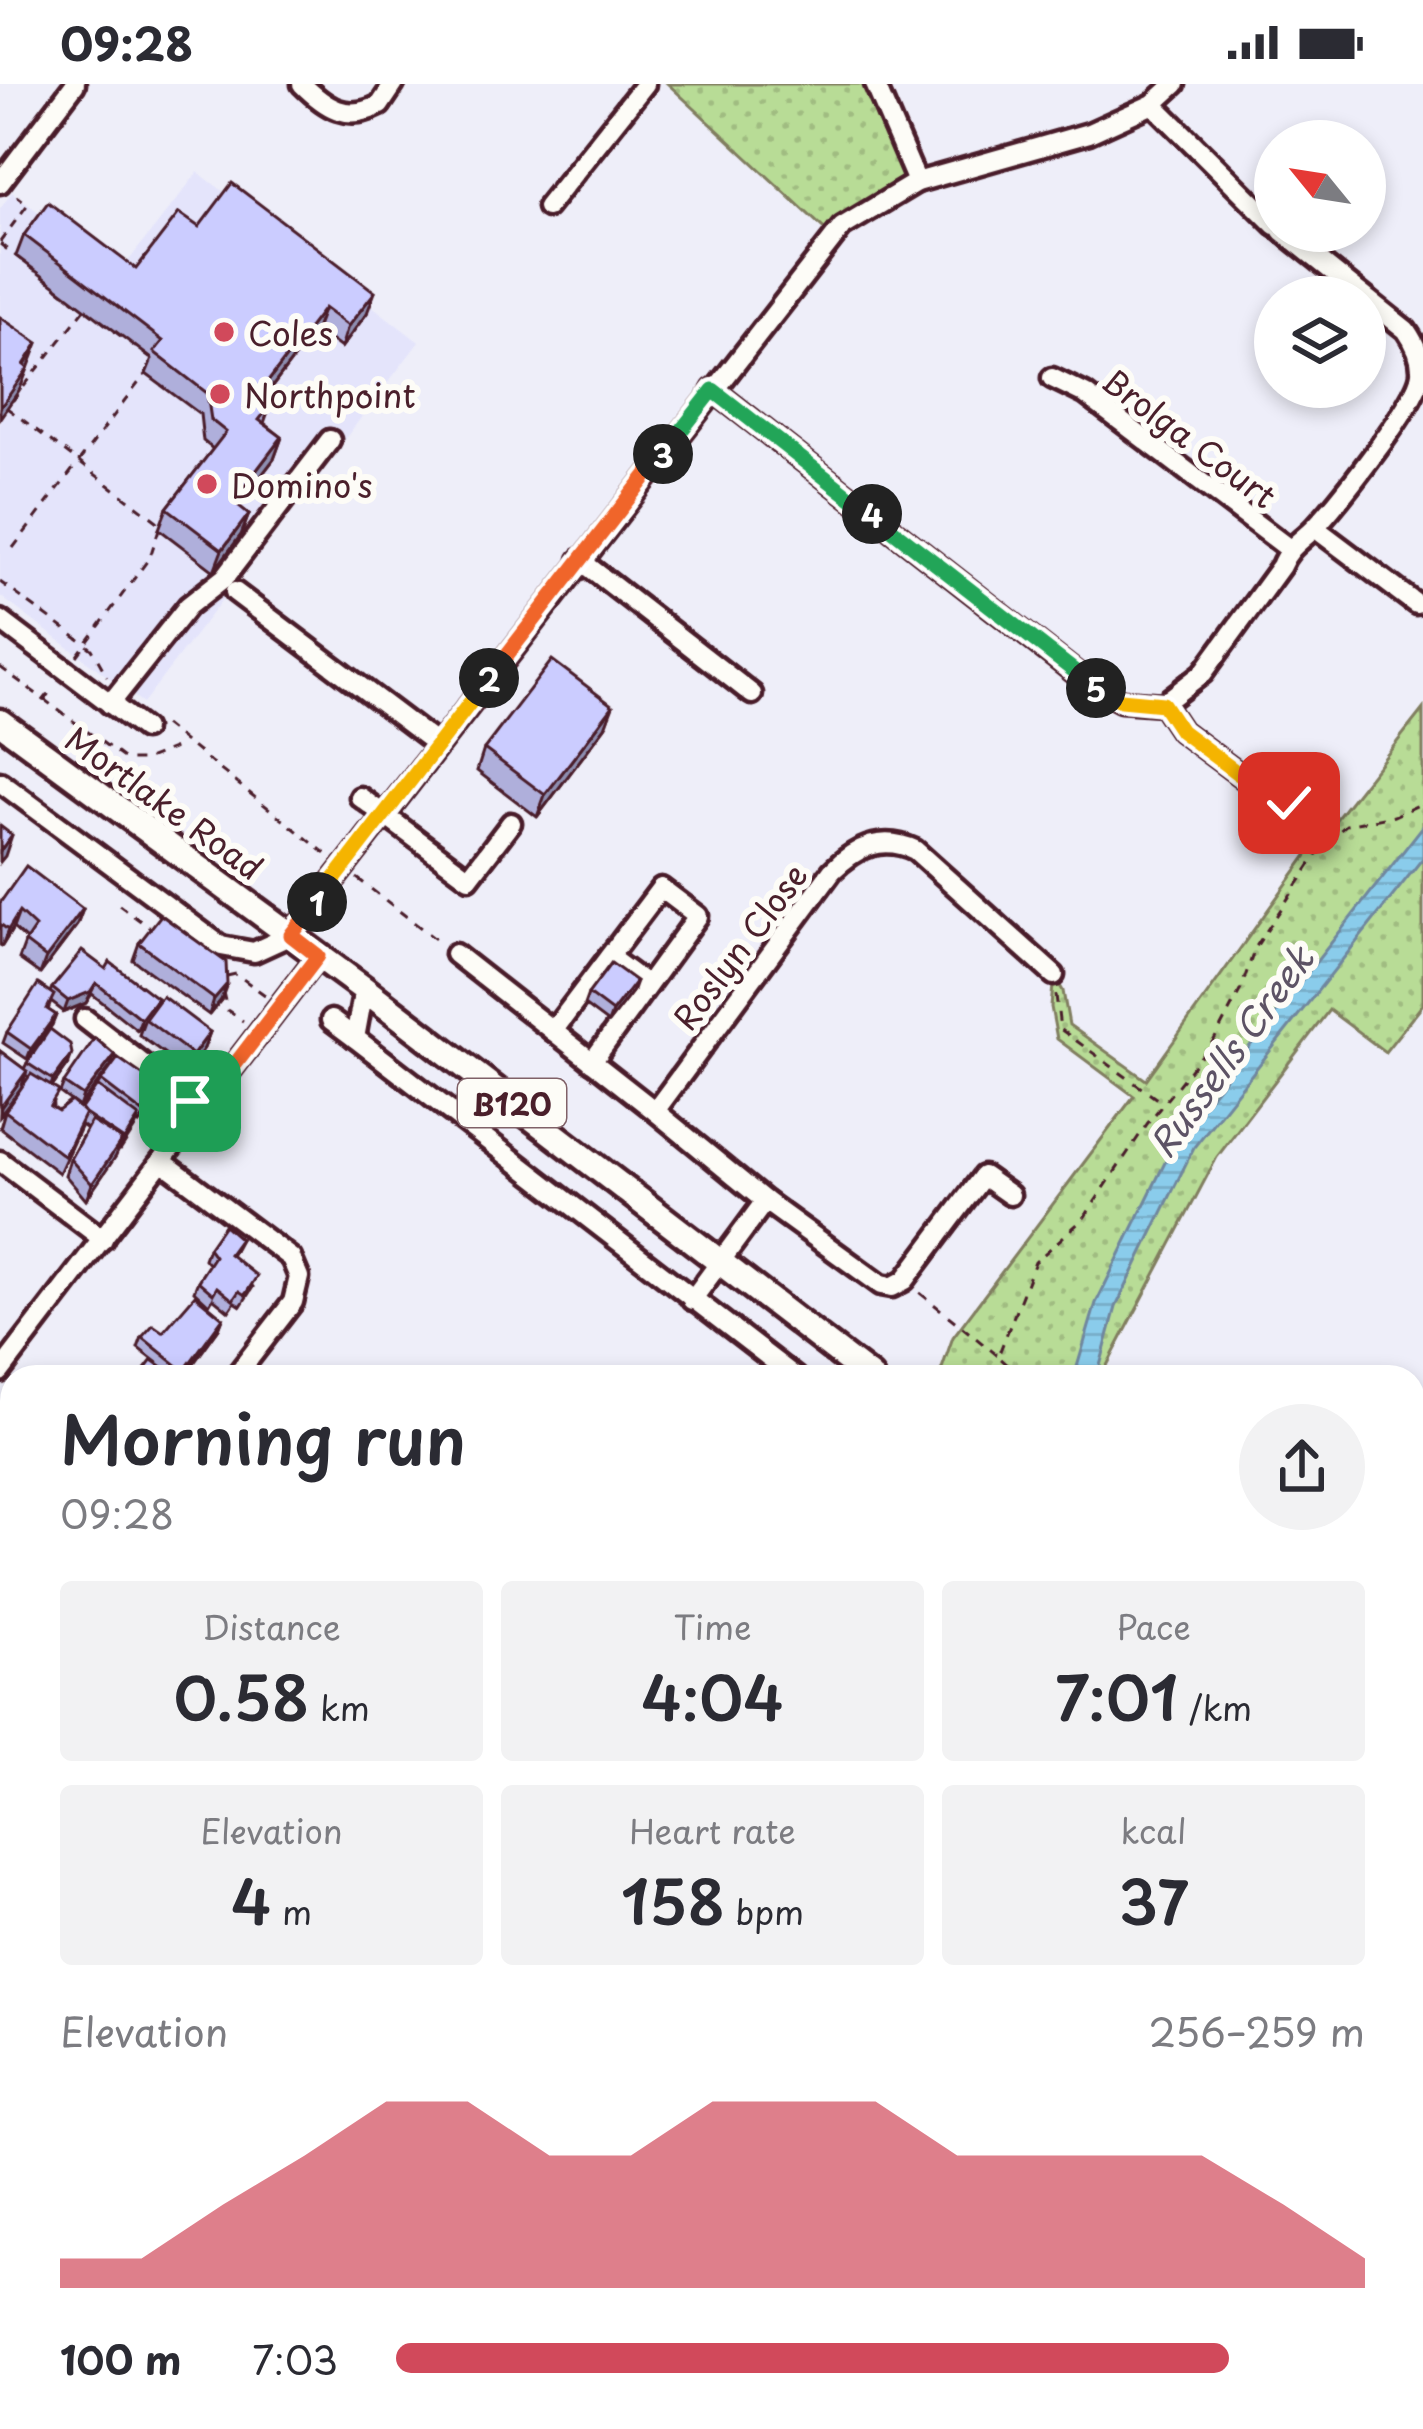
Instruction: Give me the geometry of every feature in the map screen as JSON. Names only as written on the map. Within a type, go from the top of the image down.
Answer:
[{"type":"main road","name":"Mortlake Road","points":[[0,722],[364,989],[854,1365]]},
{"type":"street","points":[[6,188],[75,84]]},
{"type":"street","points":[[302,84],[326,107],[353,113],[380,105],[394,84]]},
{"type":"street","points":[[547,207],[645,84]]},
{"type":"street","points":[[875,84],[917,182]]},
{"type":"street","points":[[0,782],[221,946],[254,952],[291,935],[842,227],[917,182],[1089,133],[1153,104],[1175,84]]},
{"type":"street","points":[[1153,104],[1254,204]]},
{"type":"street","points":[[713,390],[1091,685],[1121,700],[1163,704],[1203,674],[1281,566],[1288,548],[1315,528],[1408,405],[1421,375],[1422,360],[1406,330],[1308,252]]},
{"type":"street","name":"Brolga Court","points":[[1052,378],[1085,394],[1288,548]]},
{"type":"street","points":[[116,696],[188,605],[225,578],[330,440]]},
{"type":"street","points":[[1315,528],[1416,604]]},
{"type":"street","points":[[580,560],[752,694]]},
{"type":"street","points":[[235,592],[438,745]]},
{"type":"street","points":[[0,620],[152,725]]},
{"type":"street","points":[[1163,704],[1181,731],[1275,801]]},
{"type":"street","points":[[359,797],[469,878],[511,823]]},
{"type":"street","name":"Roslyn Close","points":[[655,1111],[832,871],[861,848],[896,842],[915,850],[1054,975]]},
{"type":"street","points":[[553,1031],[661,888],[698,916],[592,1062]]},
{"type":"street","points":[[454,954],[765,1201],[880,1285],[892,1287],[909,1276],[983,1176]]},
{"type":"street","points":[[5,1365],[318,956]]},
{"type":"street","points":[[609,957],[647,986]]},
{"type":"street","points":[[355,1038],[364,989]]},
{"type":"street","points":[[85,1019],[201,1109]]},
{"type":"street","points":[[331,1021],[779,1365]]},
{"type":"street","points":[[0,1161],[103,1239]]},
{"type":"street","points":[[163,1162],[291,1258],[299,1277],[293,1302],[244,1365]]},
{"type":"street","points":[[966,1163],[1010,1195]]},
{"type":"street","points":[[692,1300],[765,1201]]},
{"type":"path","points":[[6,188],[28,204],[0,243],[155,362],[13,548]]},
{"type":"path","points":[[85,309],[7,408],[163,525],[150,556],[85,645]]},
{"type":"path","points":[[0,582],[92,649],[116,696]]},
{"type":"path","points":[[0,602],[9,589]]},
{"type":"path","points":[[0,667],[126,760],[145,760],[184,745]]},
{"type":"path","points":[[152,725],[454,954]]},
{"type":"path","points":[[1275,801],[1289,803],[1328,826],[1320,834],[1328,840]]},
{"type":"path","points":[[998,1356],[1035,1262],[1084,1218],[1214,1040],[1255,948],[1328,840],[1346,825],[1394,817],[1423,802]]},
{"type":"path","points":[[118,904],[155,931]]},
{"type":"path","points":[[249,1026],[227,1010],[220,978],[236,974],[270,999]]},
{"type":"path","points":[[1054,975],[1060,1028],[1163,1104]]},
{"type":"path","points":[[917,1291],[1008,1365]]},
{"type":"shaded area","points":[[198,172],[419,342],[143,703],[0,596],[0,209],[12,192],[119,273]]},
{"type":"green space","points":[[668,84],[875,84],[917,182],[833,237]]},
{"type":"green space","points":[[1423,709],[1423,1004],[1385,1052],[1329,1010],[1217,1157],[1107,1365],[943,1365],[953,1337],[1134,1096],[1057,1039],[1051,1007],[1054,975],[1063,991],[1069,1025],[1146,1080],[1318,840],[1281,814],[1293,799],[1334,822]]},
{"type":"water","points":[[1423,826],[1423,858],[1194,1147],[1116,1307],[1100,1365],[1078,1365],[1096,1303],[1176,1140]]},
{"type":"building","name":"Northpoint","points":[[232,183],[375,292],[348,326],[324,308],[257,396],[270,406],[259,420],[282,437],[233,501],[249,514],[222,550],[167,508],[226,432],[211,420],[207,393],[154,352],[163,341],[24,235],[48,202],[136,269],[179,213],[199,227]]},
{"type":"building","points":[[0,317],[38,343],[24,365],[28,368],[0,408]]},
{"type":"building","points":[[552,660],[613,706],[545,795],[484,749]]},
{"type":"building","points":[[0,826],[12,835],[0,851]]},
{"type":"building","points":[[26,866],[83,909],[46,958],[25,942],[35,927],[19,912],[8,930],[0,924],[0,903]]},
{"type":"building","points":[[161,915],[226,962],[227,984],[214,999],[139,943]]},
{"type":"building","points":[[82,951],[106,969],[110,962],[157,998],[141,1019],[96,983],[90,992],[68,1001],[52,988]]},
{"type":"building","points":[[611,963],[636,981],[612,1012],[588,994]]},
{"type":"building","points":[[38,984],[54,995],[47,1009],[56,1015],[31,1049],[7,1032]]},
{"type":"building","points":[[162,996],[210,1032],[193,1055],[145,1019]]},
{"type":"building","points":[[50,1029],[70,1044],[72,1054],[53,1080],[27,1063]]},
{"type":"building","points":[[95,1038],[115,1055],[83,1096],[64,1083]]},
{"type":"building","points":[[0,1051],[27,1071],[1,1107],[0,1106]]},
{"type":"building","points":[[118,1058],[154,1083],[155,1094],[143,1113],[101,1081]]},
{"type":"building","points":[[31,1074],[59,1091],[50,1106],[58,1111],[71,1101],[85,1113],[64,1156],[5,1111]]},
{"type":"building","points":[[97,1086],[139,1117],[124,1140],[81,1109]]},
{"type":"building","points":[[91,1121],[122,1140],[92,1184],[70,1159]]},
{"type":"building","points":[[224,1225],[240,1239],[229,1254],[257,1276],[245,1295],[239,1291],[233,1300],[217,1287],[213,1294],[198,1281],[214,1256],[208,1248]]},
{"type":"building","points":[[195,1295],[223,1318],[188,1365],[177,1365],[142,1337],[153,1325],[163,1332]]},
{"type":"place","name":"Coles","points":[[224,332]]},
{"type":"place","name":"Northpoint","points":[[220,394]]},
{"type":"place","name":"Domino's","points":[[207,484]]},
{"type":"route","points":[[190,1101],[201,1109],[318,956],[291,935],[713,390],[1091,685],[1121,700],[1163,704],[1192,740],[1275,801],[1289,803]]},
{"type":"water label","name":"Russells Creek","points":[[1230,1051]]}]
